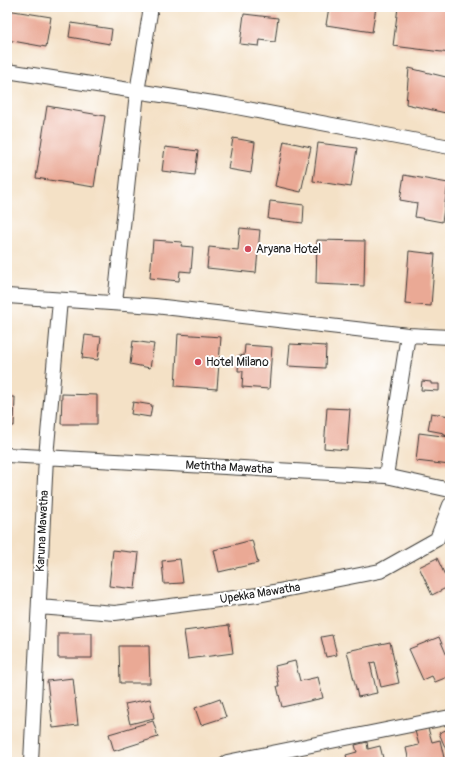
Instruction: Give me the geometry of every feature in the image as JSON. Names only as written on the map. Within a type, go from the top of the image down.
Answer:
[{"type":"street","points":[[115,303],[137,92],[150,7]]},
{"type":"street","points":[[7,72],[226,105],[450,147]]},
{"type":"street","points":[[7,296],[155,306],[408,335],[450,337]]},
{"type":"street","name":"Karuna Mawatha","points":[[31,762],[46,456],[60,300]]},
{"type":"street","points":[[386,476],[408,335]]},
{"type":"street","name":"Meththa Mawatha","points":[[7,455],[386,476],[450,490]]},
{"type":"street","name":"Upekka Mawatha","points":[[39,607],[115,613],[258,595],[380,571],[437,539],[450,505]]},
{"type":"street","points":[[226,762],[450,717]]},
{"type":"building","points":[[329,7],[376,7],[372,32],[326,25]]},
{"type":"building","points":[[398,7],[450,7],[450,53],[393,46]]},
{"type":"building","points":[[7,10],[51,17],[46,47],[7,40]]},
{"type":"building","points":[[244,14],[278,18],[275,42],[260,40],[259,46],[240,44]]},
{"type":"building","points":[[71,23],[112,29],[110,44],[69,37]]},
{"type":"building","points":[[409,68],[450,78],[450,114],[406,104]]},
{"type":"building","points":[[47,106],[105,116],[94,187],[36,178]]},
{"type":"building","points":[[233,138],[255,142],[251,173],[228,169]]},
{"type":"building","points":[[284,141],[311,147],[301,192],[275,186]]},
{"type":"building","points":[[318,143],[357,148],[351,187],[313,181]]},
{"type":"building","points":[[165,147],[198,151],[195,175],[162,171]]},
{"type":"building","points":[[404,175],[448,183],[442,222],[415,217],[417,203],[400,200]]},
{"type":"building","points":[[270,201],[304,205],[303,223],[268,219]]},
{"type":"building","name":"Aryana Hotel","points":[[240,228],[260,230],[256,273],[207,268],[209,247],[238,250]]},
{"type":"building","points":[[153,240],[182,242],[181,246],[193,247],[191,272],[180,271],[179,281],[150,278]]},
{"type":"building","points":[[317,240],[365,241],[364,286],[316,284]]},
{"type":"building","points":[[409,251],[435,254],[431,306],[405,304]]},
{"type":"building","name":"Hotel Milano","points":[[178,334],[221,337],[217,389],[175,386]]},
{"type":"building","points":[[85,335],[101,337],[98,360],[82,358]]},
{"type":"building","points":[[133,341],[154,344],[150,368],[130,364]]},
{"type":"building","points":[[290,344],[326,346],[325,368],[288,366]]},
{"type":"building","points":[[245,345],[272,347],[269,389],[242,387],[243,371],[238,371],[239,355],[244,356]]},
{"type":"building","points":[[422,381],[431,382],[431,384],[439,384],[439,391],[421,390]]},
{"type":"building","points":[[62,394],[97,395],[97,424],[61,424]]},
{"type":"building","points":[[7,397],[15,397],[14,426],[7,426]]},
{"type":"building","points":[[133,402],[152,405],[150,417],[131,414]]},
{"type":"building","points":[[327,408],[350,409],[347,450],[324,448]]},
{"type":"building","points":[[431,413],[450,416],[450,436],[444,435],[444,433],[428,430]]},
{"type":"building","points":[[419,433],[450,437],[450,465],[416,461]]},
{"type":"building","points":[[252,540],[258,563],[219,572],[214,550]]},
{"type":"building","points":[[113,550],[139,553],[135,589],[109,586]]},
{"type":"building","points":[[437,558],[450,586],[432,595],[419,567]]},
{"type":"building","points":[[180,559],[183,583],[164,584],[162,561]]},
{"type":"building","points":[[229,625],[233,653],[188,659],[184,631]]},
{"type":"building","points":[[58,633],[92,633],[92,658],[58,658]]},
{"type":"building","points":[[332,635],[337,655],[326,657],[321,637]]},
{"type":"building","points":[[439,637],[450,663],[450,676],[435,682],[432,676],[423,680],[409,649]]},
{"type":"building","points":[[390,642],[399,683],[381,687],[375,662],[370,663],[377,693],[358,697],[347,651]]},
{"type":"building","points":[[119,646],[149,646],[150,683],[120,683]]},
{"type":"building","points":[[295,661],[300,681],[318,677],[323,698],[282,707],[277,686],[279,686],[275,666]]},
{"type":"building","points":[[73,678],[78,725],[53,728],[47,681]]},
{"type":"building","points":[[150,699],[154,718],[130,724],[125,704]]},
{"type":"building","points":[[220,699],[226,717],[201,725],[195,708]]},
{"type":"building","points":[[153,721],[158,737],[114,751],[109,734]]},
{"type":"building","points":[[428,728],[432,742],[440,740],[445,762],[409,762],[406,748],[419,745],[415,731]]},
{"type":"building","points":[[450,728],[450,759],[439,733]]},
{"type":"building","points":[[367,742],[368,749],[380,746],[384,762],[348,762],[346,755],[357,752],[355,745]]},
{"type":"place","name":"Aryana Hotel","points":[[248,249]]},
{"type":"place","name":"Hotel Milano","points":[[198,362]]}]
